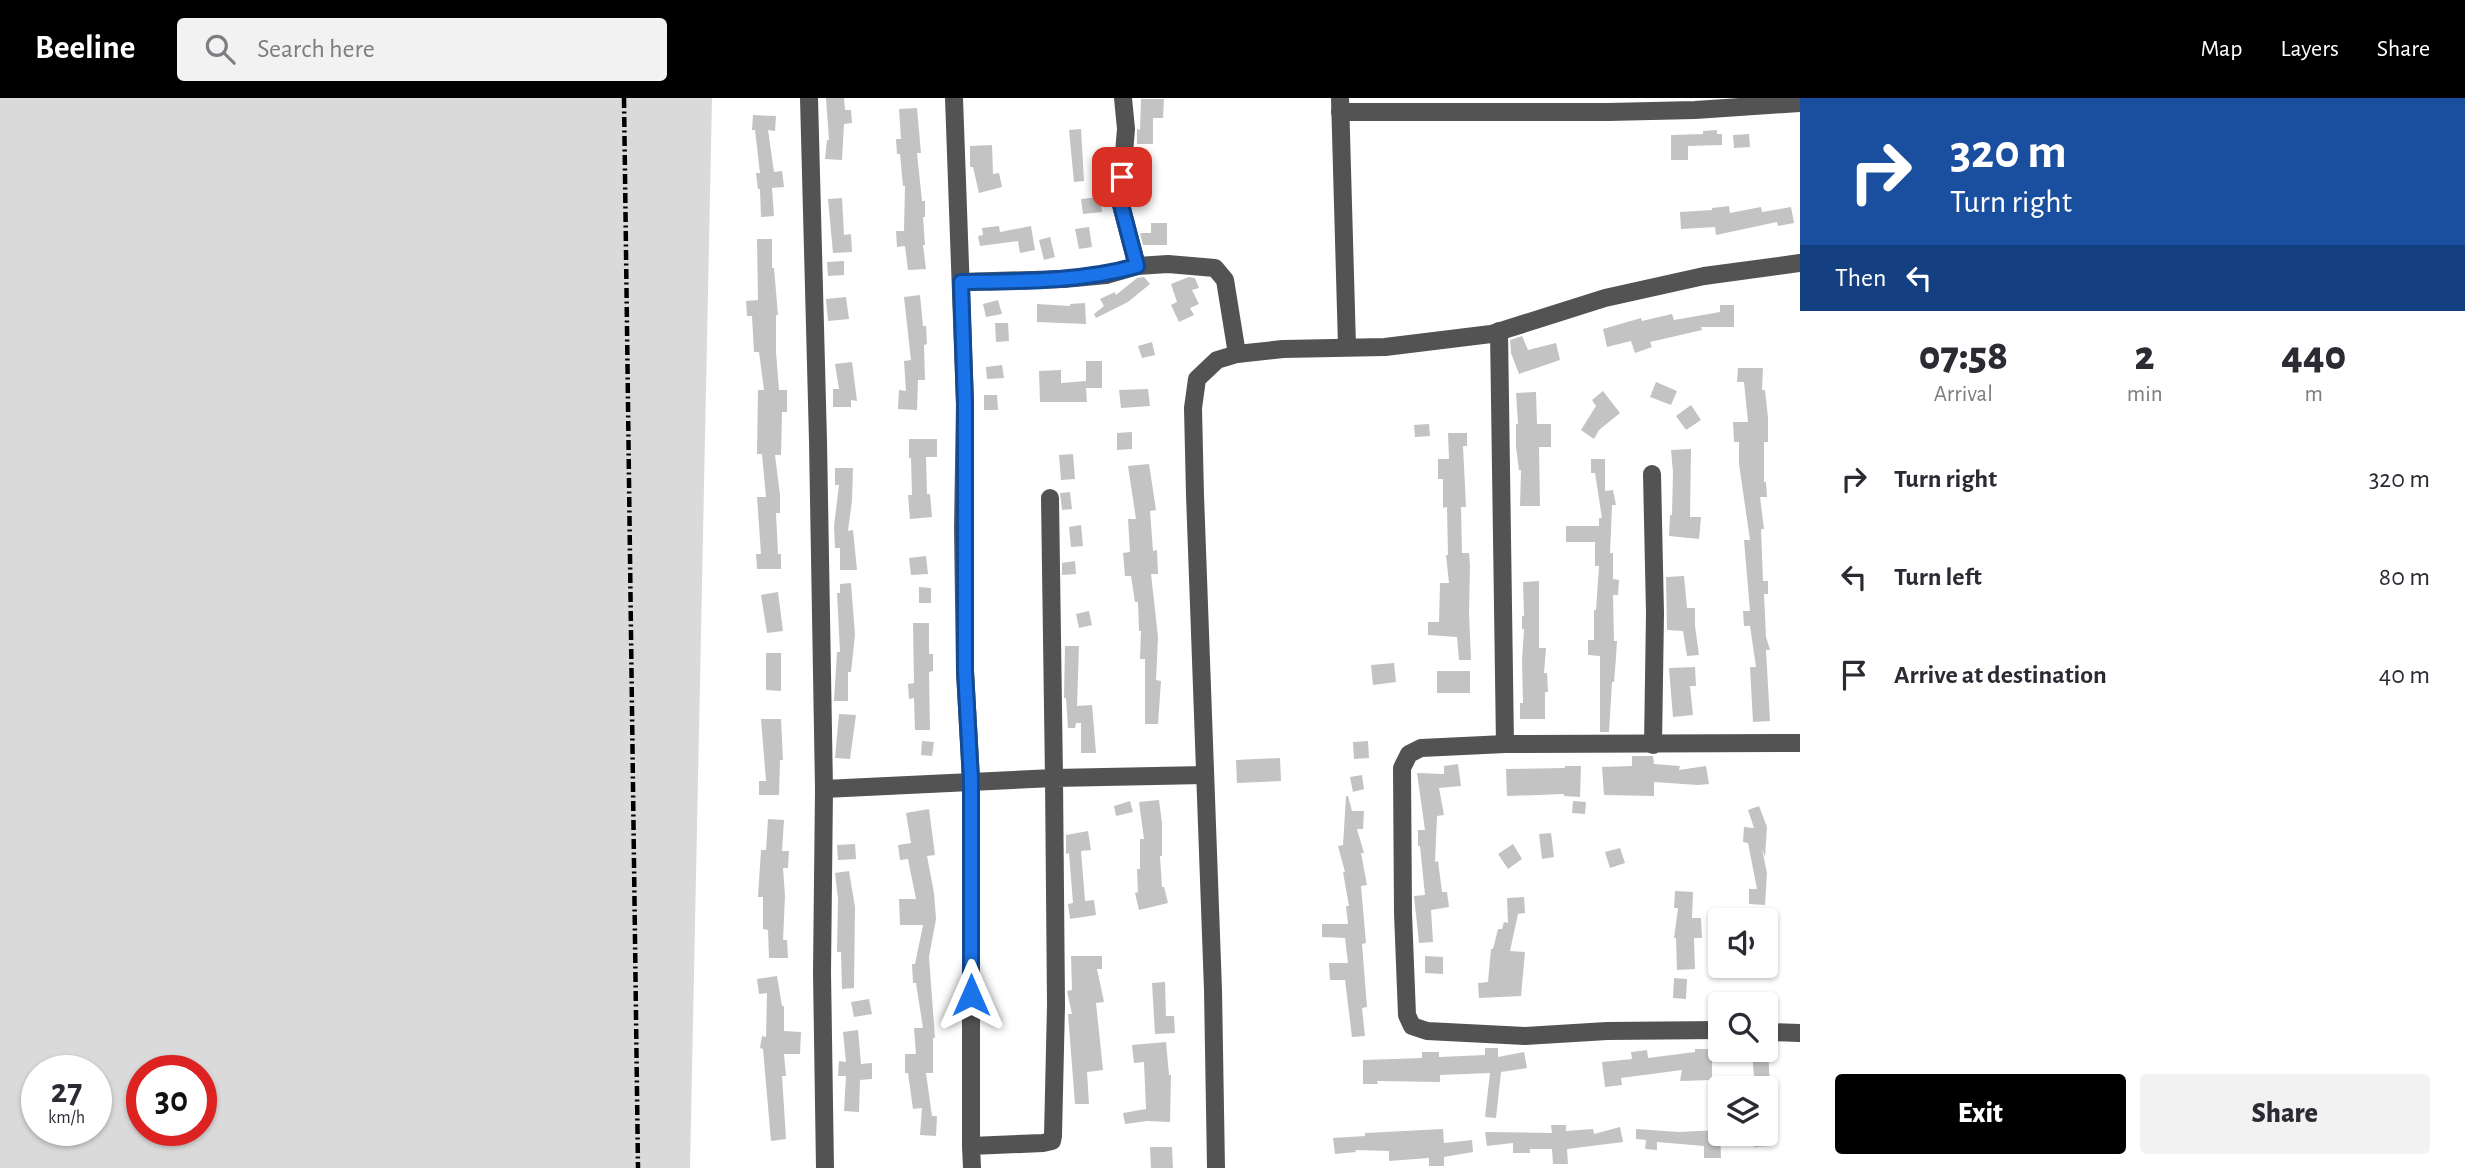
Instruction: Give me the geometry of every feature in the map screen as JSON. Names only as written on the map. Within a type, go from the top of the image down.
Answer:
[{"type":"street","points":[[810,98],[824,789],[822,985],[825,1168]]},
{"type":"street","points":[[954,98],[965,404],[965,671],[971,780],[972,1168]]},
{"type":"street","points":[[1123,98],[1126,129],[1120,201],[1137,266]]},
{"type":"street","points":[[1347,346],[1340,105],[1497,104],[1696,110],[1800,103]]},
{"type":"street","points":[[1216,1168],[1213,990],[1193,408],[1197,379],[1217,360],[1237,354],[1347,346],[1385,347],[1491,334],[1605,298],[1704,276],[1800,263]]},
{"type":"street","points":[[961,282],[1074,278],[1106,275],[1137,266],[1207,266],[1222,274],[1225,280],[1237,354]]},
{"type":"street","points":[[1499,331],[1505,744]]},
{"type":"street","points":[[1652,474],[1655,613],[1653,745]]},
{"type":"street","points":[[971,1146],[1043,1143],[1052,1141],[1053,1136],[1056,1005],[1050,498]]},
{"type":"street","points":[[1708,1030],[1607,1031],[1525,1036],[1427,1031],[1412,1026],[1407,1015],[1403,913],[1402,768],[1409,754],[1421,748],[1505,744],[1800,743]]},
{"type":"street","points":[[824,789],[971,780],[1205,775]]},
{"type":"street","points":[[1778,1032],[1800,1033]]},
{"type":"shaded area","points":[[0,98],[712,98],[690,1168],[0,1168]]},
{"type":"building","points":[[826,98],[844,98],[845,110],[851,110],[852,123],[844,124],[842,160],[825,159],[829,140]]},
{"type":"building","points":[[1141,99],[1164,99],[1163,118],[1153,118],[1153,144],[1137,144]]},
{"type":"building","points":[[917,108],[921,153],[917,153],[922,201],[925,201],[923,245],[926,269],[908,270],[905,246],[897,247],[896,231],[904,231],[905,186],[896,139],[901,139],[899,109]]},
{"type":"building","points":[[753,115],[776,116],[775,131],[768,130],[774,172],[782,171],[784,187],[772,188],[774,216],[761,217],[760,189],[756,173],[760,173],[755,130],[752,130]]},
{"type":"building","points":[[1081,129],[1084,181],[1074,182],[1069,130]]},
{"type":"building","points":[[1717,130],[1717,134],[1722,134],[1722,145],[1688,146],[1688,160],[1671,160],[1671,135],[1703,134],[1703,131]]},
{"type":"building","points":[[1749,134],[1750,147],[1734,148],[1733,135]]},
{"type":"building","points":[[992,145],[993,174],[999,173],[1002,187],[979,193],[973,167],[970,167],[970,146]]},
{"type":"building","points":[[1100,197],[1102,212],[1083,214],[1081,199]]},
{"type":"building","points":[[842,198],[844,235],[851,234],[852,252],[833,253],[828,199]]},
{"type":"building","points":[[1729,206],[1730,213],[1761,207],[1762,212],[1791,207],[1794,223],[1778,226],[1777,222],[1716,235],[1715,227],[1681,229],[1680,212]]},
{"type":"building","points":[[1151,223],[1167,223],[1167,245],[1143,245],[1140,233],[1151,233]]},
{"type":"building","points":[[999,226],[1000,232],[1031,226],[1035,250],[1020,253],[1018,241],[980,246],[978,236],[983,235],[982,228]]},
{"type":"building","points":[[1089,227],[1092,247],[1079,249],[1075,229]]},
{"type":"building","points":[[1050,237],[1055,257],[1044,260],[1039,240]]},
{"type":"building","points":[[757,239],[772,239],[772,268],[778,315],[776,352],[779,390],[787,390],[787,412],[782,412],[781,455],[775,455],[780,495],[780,513],[776,513],[781,569],[757,569],[756,554],[761,554],[757,497],[766,497],[762,454],[757,454],[758,390],[764,390],[759,352],[754,352],[752,316],[747,316],[746,301],[758,300]]},
{"type":"building","points":[[844,261],[844,275],[828,276],[827,262]]},
{"type":"building","points":[[1144,277],[1150,284],[1128,302],[1096,318],[1094,314],[1104,306],[1100,299],[1115,292],[1116,295],[1137,278]]},
{"type":"building","points":[[1189,277],[1195,278],[1199,288],[1192,290],[1199,304],[1190,308],[1194,315],[1179,322],[1171,305],[1177,302],[1171,284]]},
{"type":"building","points":[[920,295],[923,326],[926,326],[925,380],[918,380],[917,410],[898,409],[899,390],[906,391],[904,361],[911,360],[904,297]]},
{"type":"building","points":[[846,297],[849,319],[828,321],[826,299]]},
{"type":"building","points":[[998,300],[1002,314],[986,317],[983,304]]},
{"type":"building","points":[[1085,303],[1086,324],[1037,322],[1037,304],[1070,306]]},
{"type":"building","points":[[1720,305],[1734,305],[1734,327],[1701,327],[1702,330],[1650,342],[1652,347],[1635,353],[1631,341],[1607,347],[1603,329],[1641,318],[1642,321],[1672,314],[1674,320],[1720,312]]},
{"type":"building","points":[[995,323],[1008,323],[1009,341],[996,342]]},
{"type":"building","points":[[1522,336],[1528,350],[1556,343],[1560,360],[1519,374],[1511,353],[1510,340]]},
{"type":"building","points":[[1152,342],[1155,355],[1142,358],[1138,346]]},
{"type":"building","points":[[1086,361],[1102,361],[1102,388],[1086,388],[1087,402],[1040,402],[1039,371],[1061,370],[1061,383],[1086,381]]},
{"type":"building","points":[[852,362],[857,401],[851,400],[851,407],[833,407],[833,389],[839,389],[835,364]]},
{"type":"building","points":[[1002,365],[1004,378],[987,379],[986,367]]},
{"type":"building","points":[[1738,368],[1763,368],[1762,390],[1765,390],[1768,418],[1768,442],[1764,442],[1764,482],[1767,497],[1760,497],[1764,529],[1761,529],[1763,581],[1768,581],[1768,594],[1764,594],[1766,637],[1770,650],[1766,650],[1770,721],[1753,722],[1750,667],[1756,667],[1750,626],[1744,626],[1743,611],[1750,611],[1744,540],[1750,540],[1739,464],[1739,442],[1734,442],[1733,422],[1748,422],[1744,382],[1737,382]]},
{"type":"building","points":[[1656,382],[1677,391],[1671,405],[1650,397]]},
{"type":"building","points":[[1148,389],[1150,406],[1121,408],[1119,390]]},
{"type":"building","points":[[1603,391],[1620,413],[1599,430],[1594,439],[1581,430],[1596,406],[1592,400]]},
{"type":"building","points":[[1536,392],[1537,424],[1551,424],[1551,447],[1539,447],[1540,506],[1520,506],[1521,470],[1516,447],[1516,393]]},
{"type":"building","points":[[984,395],[997,395],[998,410],[984,410]]},
{"type":"building","points":[[1691,405],[1701,420],[1686,430],[1676,416]]},
{"type":"building","points":[[1429,424],[1430,436],[1415,437],[1414,425]]},
{"type":"building","points":[[1132,432],[1132,449],[1117,450],[1117,433]]},
{"type":"building","points":[[1448,433],[1467,433],[1467,446],[1463,446],[1466,507],[1461,507],[1462,553],[1469,553],[1470,565],[1471,660],[1459,660],[1457,637],[1428,635],[1428,622],[1439,622],[1440,583],[1449,583],[1446,555],[1447,507],[1443,508],[1443,479],[1438,479],[1438,459],[1449,459]]},
{"type":"building","points":[[909,439],[937,439],[937,457],[926,457],[927,494],[930,494],[932,517],[910,519],[908,495],[912,495]]},
{"type":"building","points":[[1691,449],[1690,517],[1701,517],[1699,539],[1669,536],[1673,472],[1671,450]]},
{"type":"building","points":[[1073,454],[1075,479],[1061,480],[1059,455]]},
{"type":"building","points":[[1591,459],[1605,459],[1605,491],[1613,490],[1616,505],[1612,505],[1610,553],[1613,553],[1613,579],[1619,580],[1618,595],[1613,595],[1614,641],[1617,641],[1609,732],[1600,732],[1600,656],[1588,655],[1588,640],[1594,640],[1599,566],[1595,566],[1595,542],[1566,542],[1566,526],[1599,526],[1599,518],[1602,518],[1595,473],[1591,473]]},
{"type":"building","points":[[1149,464],[1156,510],[1150,511],[1158,574],[1151,574],[1158,637],[1156,680],[1161,681],[1158,724],[1145,724],[1145,659],[1140,659],[1138,602],[1135,602],[1131,576],[1125,576],[1123,553],[1130,552],[1128,519],[1136,519],[1128,466]]},
{"type":"building","points":[[835,468],[853,468],[848,531],[853,530],[857,570],[840,570],[840,548],[835,548],[834,526],[839,485],[835,485]]},
{"type":"building","points":[[1070,492],[1072,509],[1062,510],[1060,493]]},
{"type":"building","points":[[1081,525],[1083,546],[1071,547],[1069,527]]},
{"type":"building","points":[[926,556],[928,574],[911,575],[909,558]]},
{"type":"building","points":[[1075,561],[1076,574],[1062,575],[1062,563]]},
{"type":"building","points":[[1684,576],[1687,608],[1695,608],[1699,655],[1687,656],[1683,631],[1667,630],[1666,577]]},
{"type":"building","points":[[1539,581],[1539,648],[1546,648],[1544,673],[1547,673],[1548,692],[1545,692],[1545,719],[1520,719],[1520,703],[1523,703],[1523,582]]},
{"type":"building","points":[[851,583],[855,635],[851,672],[848,672],[848,701],[834,701],[837,652],[840,652],[837,593],[840,593],[840,584]]},
{"type":"building","points":[[919,587],[931,588],[931,603],[919,603]]},
{"type":"building","points":[[778,592],[783,631],[767,633],[761,595]]},
{"type":"building","points":[[1089,611],[1092,625],[1079,628],[1076,614]]},
{"type":"building","points":[[913,623],[929,623],[929,654],[933,654],[933,671],[929,672],[930,730],[915,730],[914,698],[909,699],[908,684],[914,683]]},
{"type":"building","points":[[1065,646],[1079,646],[1077,706],[1092,705],[1096,753],[1081,753],[1081,723],[1076,723],[1075,728],[1068,728],[1064,698]]},
{"type":"building","points":[[766,653],[781,653],[781,691],[766,690]]},
{"type":"building","points":[[1394,663],[1396,682],[1373,685],[1371,665]]},
{"type":"building","points":[[1695,667],[1696,686],[1690,686],[1693,715],[1673,717],[1669,668]]},
{"type":"building","points":[[1437,671],[1470,671],[1470,693],[1437,693]]},
{"type":"building","points":[[839,714],[856,715],[850,759],[835,758]]},
{"type":"building","points":[[761,719],[781,719],[783,760],[780,760],[779,795],[759,795],[759,781],[766,781]]},
{"type":"building","points":[[922,741],[934,742],[932,756],[921,755]]},
{"type":"building","points":[[1368,741],[1369,758],[1354,759],[1353,742]]},
{"type":"building","points":[[1632,756],[1653,756],[1654,764],[1680,766],[1679,770],[1706,766],[1709,784],[1654,782],[1654,796],[1604,795],[1602,767],[1632,766]]},
{"type":"building","points":[[1280,758],[1281,781],[1237,783],[1236,760]]},
{"type":"building","points":[[1458,764],[1461,786],[1439,788],[1444,815],[1437,816],[1435,862],[1438,861],[1442,892],[1447,892],[1449,907],[1431,910],[1433,942],[1419,943],[1414,896],[1425,895],[1418,830],[1425,830],[1417,773],[1444,774],[1444,766]]},
{"type":"building","points":[[1581,766],[1580,797],[1564,794],[1507,796],[1506,769]]},
{"type":"building","points":[[1362,775],[1364,789],[1353,792],[1350,777]]},
{"type":"building","points":[[1346,796],[1352,811],[1364,811],[1363,829],[1357,829],[1364,853],[1361,853],[1367,885],[1361,886],[1366,943],[1362,944],[1367,1007],[1362,1008],[1365,1036],[1352,1037],[1345,980],[1330,980],[1329,963],[1348,963],[1345,938],[1322,937],[1322,924],[1348,924],[1345,872],[1338,846],[1343,845]]},
{"type":"building","points":[[1159,800],[1162,823],[1162,887],[1168,903],[1139,910],[1135,893],[1138,892],[1140,839],[1144,839],[1139,802]]},
{"type":"building","points":[[1130,801],[1133,812],[1116,816],[1114,806]]},
{"type":"building","points":[[1573,801],[1586,802],[1585,814],[1572,813]]},
{"type":"building","points":[[1759,806],[1767,827],[1765,857],[1762,849],[1767,873],[1765,905],[1749,904],[1749,889],[1757,889],[1748,843],[1743,842],[1744,827],[1754,828],[1748,810]]},
{"type":"building","points":[[929,809],[935,855],[927,856],[936,919],[929,957],[935,1038],[933,1073],[926,1073],[932,1116],[937,1116],[936,1136],[920,1135],[922,1108],[913,1109],[908,1073],[905,1073],[905,1054],[916,1054],[914,1028],[923,1028],[916,983],[913,983],[912,964],[915,964],[923,925],[900,925],[899,899],[916,899],[908,859],[900,860],[898,845],[911,843],[906,813]]},
{"type":"building","points":[[768,819],[784,820],[782,851],[789,851],[788,868],[783,868],[783,940],[787,940],[788,958],[769,958],[768,930],[763,929],[763,897],[758,897],[761,850],[766,850]]},
{"type":"building","points":[[1088,831],[1091,850],[1081,851],[1085,901],[1094,900],[1096,915],[1070,919],[1068,904],[1073,903],[1066,835]]},
{"type":"building","points":[[1551,833],[1554,857],[1542,859],[1539,834]]},
{"type":"building","points":[[855,844],[856,859],[838,860],[837,845]]},
{"type":"building","points":[[1513,844],[1522,859],[1508,869],[1498,854]]},
{"type":"building","points":[[1620,848],[1625,863],[1610,868],[1605,852]]},
{"type":"building","points":[[849,871],[855,907],[854,988],[842,989],[841,952],[837,952],[838,899],[835,873]]},
{"type":"building","points":[[1675,891],[1693,892],[1692,918],[1701,918],[1702,938],[1694,938],[1695,969],[1677,970],[1674,938],[1678,908],[1674,908]]},
{"type":"building","points":[[1524,897],[1525,913],[1518,914],[1510,951],[1525,952],[1521,996],[1479,998],[1478,983],[1488,982],[1491,949],[1498,929],[1502,929],[1504,922],[1508,923],[1507,898]]},
{"type":"building","points":[[1071,956],[1102,956],[1102,969],[1097,969],[1104,1002],[1096,1003],[1103,1070],[1087,1072],[1089,1104],[1075,1104],[1068,1014],[1072,1014],[1067,991],[1072,990]]},
{"type":"building","points":[[1425,956],[1443,957],[1443,974],[1425,973]]},
{"type":"building","points":[[777,976],[784,1006],[784,1031],[801,1032],[800,1054],[784,1054],[786,1076],[782,1076],[786,1139],[771,1141],[763,1049],[760,1048],[762,1036],[766,1037],[767,993],[759,994],[757,979]]},
{"type":"building","points":[[1674,978],[1687,979],[1686,999],[1673,998]]},
{"type":"building","points":[[1165,982],[1166,1016],[1174,1016],[1175,1033],[1155,1034],[1152,983]]},
{"type":"building","points":[[869,999],[872,1014],[854,1017],[851,1002]]},
{"type":"building","points":[[858,1030],[861,1064],[872,1063],[872,1079],[860,1080],[859,1112],[844,1111],[846,1076],[838,1076],[839,1061],[846,1062],[843,1032]]},
{"type":"building","points":[[1166,1042],[1171,1075],[1170,1122],[1125,1124],[1123,1113],[1146,1109],[1144,1062],[1134,1063],[1132,1045]]},
{"type":"building","points":[[1485,1048],[1498,1048],[1498,1057],[1524,1052],[1527,1068],[1501,1072],[1496,1118],[1485,1117],[1490,1073],[1440,1075],[1440,1082],[1377,1081],[1378,1084],[1363,1084],[1363,1060],[1422,1058],[1422,1052],[1439,1052],[1439,1057],[1485,1055]]},
{"type":"building","points":[[1695,1049],[1708,1049],[1712,1076],[1708,1076],[1708,1080],[1680,1081],[1682,1070],[1621,1078],[1622,1085],[1605,1087],[1602,1062],[1632,1059],[1631,1052],[1647,1050],[1648,1058],[1695,1052]]},
{"type":"building","points":[[1753,1062],[1769,1062],[1769,1076],[1754,1076]]},
{"type":"building","points":[[1551,1125],[1566,1125],[1566,1131],[1593,1129],[1594,1134],[1620,1127],[1623,1142],[1567,1149],[1568,1164],[1553,1164],[1552,1149],[1530,1149],[1530,1153],[1513,1153],[1513,1143],[1487,1146],[1485,1132],[1552,1133]]},
{"type":"building","points":[[1443,1129],[1444,1143],[1472,1140],[1473,1152],[1444,1157],[1444,1166],[1429,1166],[1429,1158],[1389,1161],[1389,1151],[1355,1150],[1356,1152],[1335,1154],[1333,1138],[1365,1136],[1365,1133]]},
{"type":"building","points":[[1636,1129],[1708,1131],[1708,1146],[1721,1146],[1721,1158],[1704,1158],[1704,1146],[1657,1142],[1657,1150],[1645,1149],[1646,1140],[1636,1139]]},
{"type":"building","points":[[1150,1147],[1172,1147],[1173,1168],[1151,1168]]},
{"type":"railway","points":[[624,98],[638,1168]]},
{"type":"route","points":[[971,995],[971,780],[965,671],[965,404],[961,282],[1063,279],[1106,275],[1137,266],[1120,201],[1122,177]]}]
